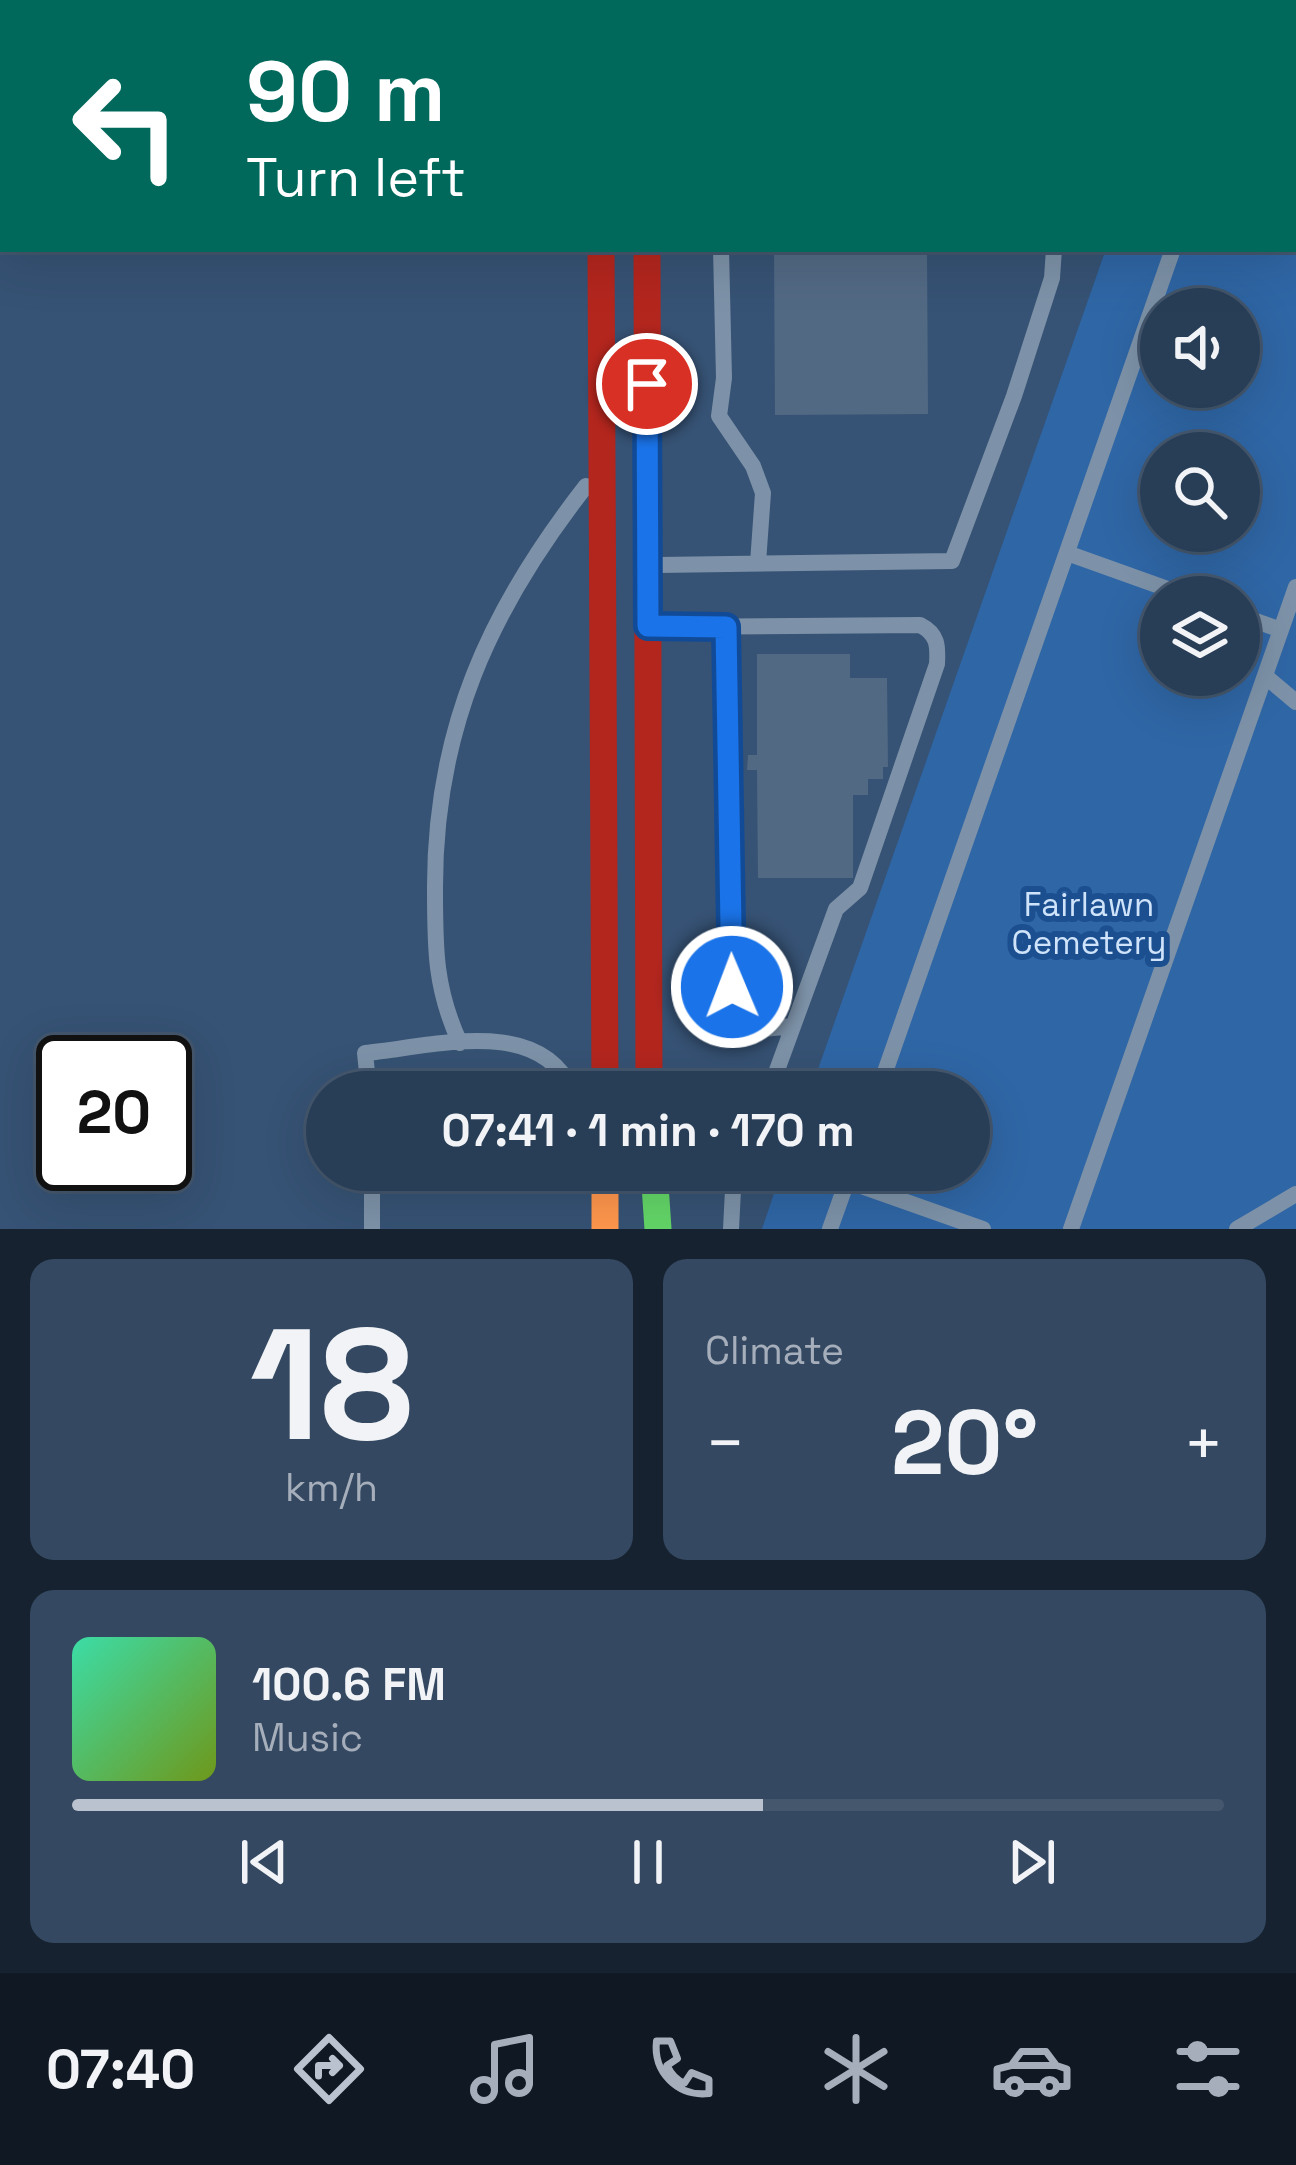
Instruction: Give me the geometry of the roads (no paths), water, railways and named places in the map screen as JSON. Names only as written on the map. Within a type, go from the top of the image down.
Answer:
[{"type":"highway","points":[[601,252],[605,1071]]},
{"type":"highway","points":[[647,252],[649,1071]]},
{"type":"highway","points":[[604,1191],[604,1229]]},
{"type":"highway","points":[[653,1191],[654,1229]]},
{"type":"lane","points":[[722,252],[724,378],[719,416],[753,466],[763,494],[758,563]]},
{"type":"lane","points":[[648,565],[952,561],[1014,396],[1052,278],[1054,252]]},
{"type":"lane","points":[[885,1071],[1172,252]]},
{"type":"lane","points":[[460,1043],[442,1001],[435,955],[436,834],[448,749],[476,664],[512,590],[602,466]]},
{"type":"lane","points":[[1067,553],[1140,579]]},
{"type":"lane","points":[[1071,1229],[1296,587]]},
{"type":"lane","points":[[1260,622],[1281,630]]},
{"type":"lane","points":[[648,626],[920,626],[931,630],[938,642],[937,664],[860,889],[836,909],[777,1071]]},
{"type":"lane","points":[[726,627],[733,1032],[793,1027]]},
{"type":"lane","points":[[1265,676],[1296,702]]},
{"type":"lane","points":[[367,1071],[365,1053],[460,1043],[526,1046],[561,1071]]},
{"type":"lane","points":[[372,1191],[372,1229]]},
{"type":"lane","points":[[731,1229],[733,1191]]},
{"type":"lane","points":[[830,1229],[844,1191]]},
{"type":"lane","points":[[887,1191],[983,1229]]},
{"type":"lane","points":[[1237,1229],[1296,1195]]},
{"type":"park label","name":"Fairlawn Cemetery","points":[[1089,924]]}]
